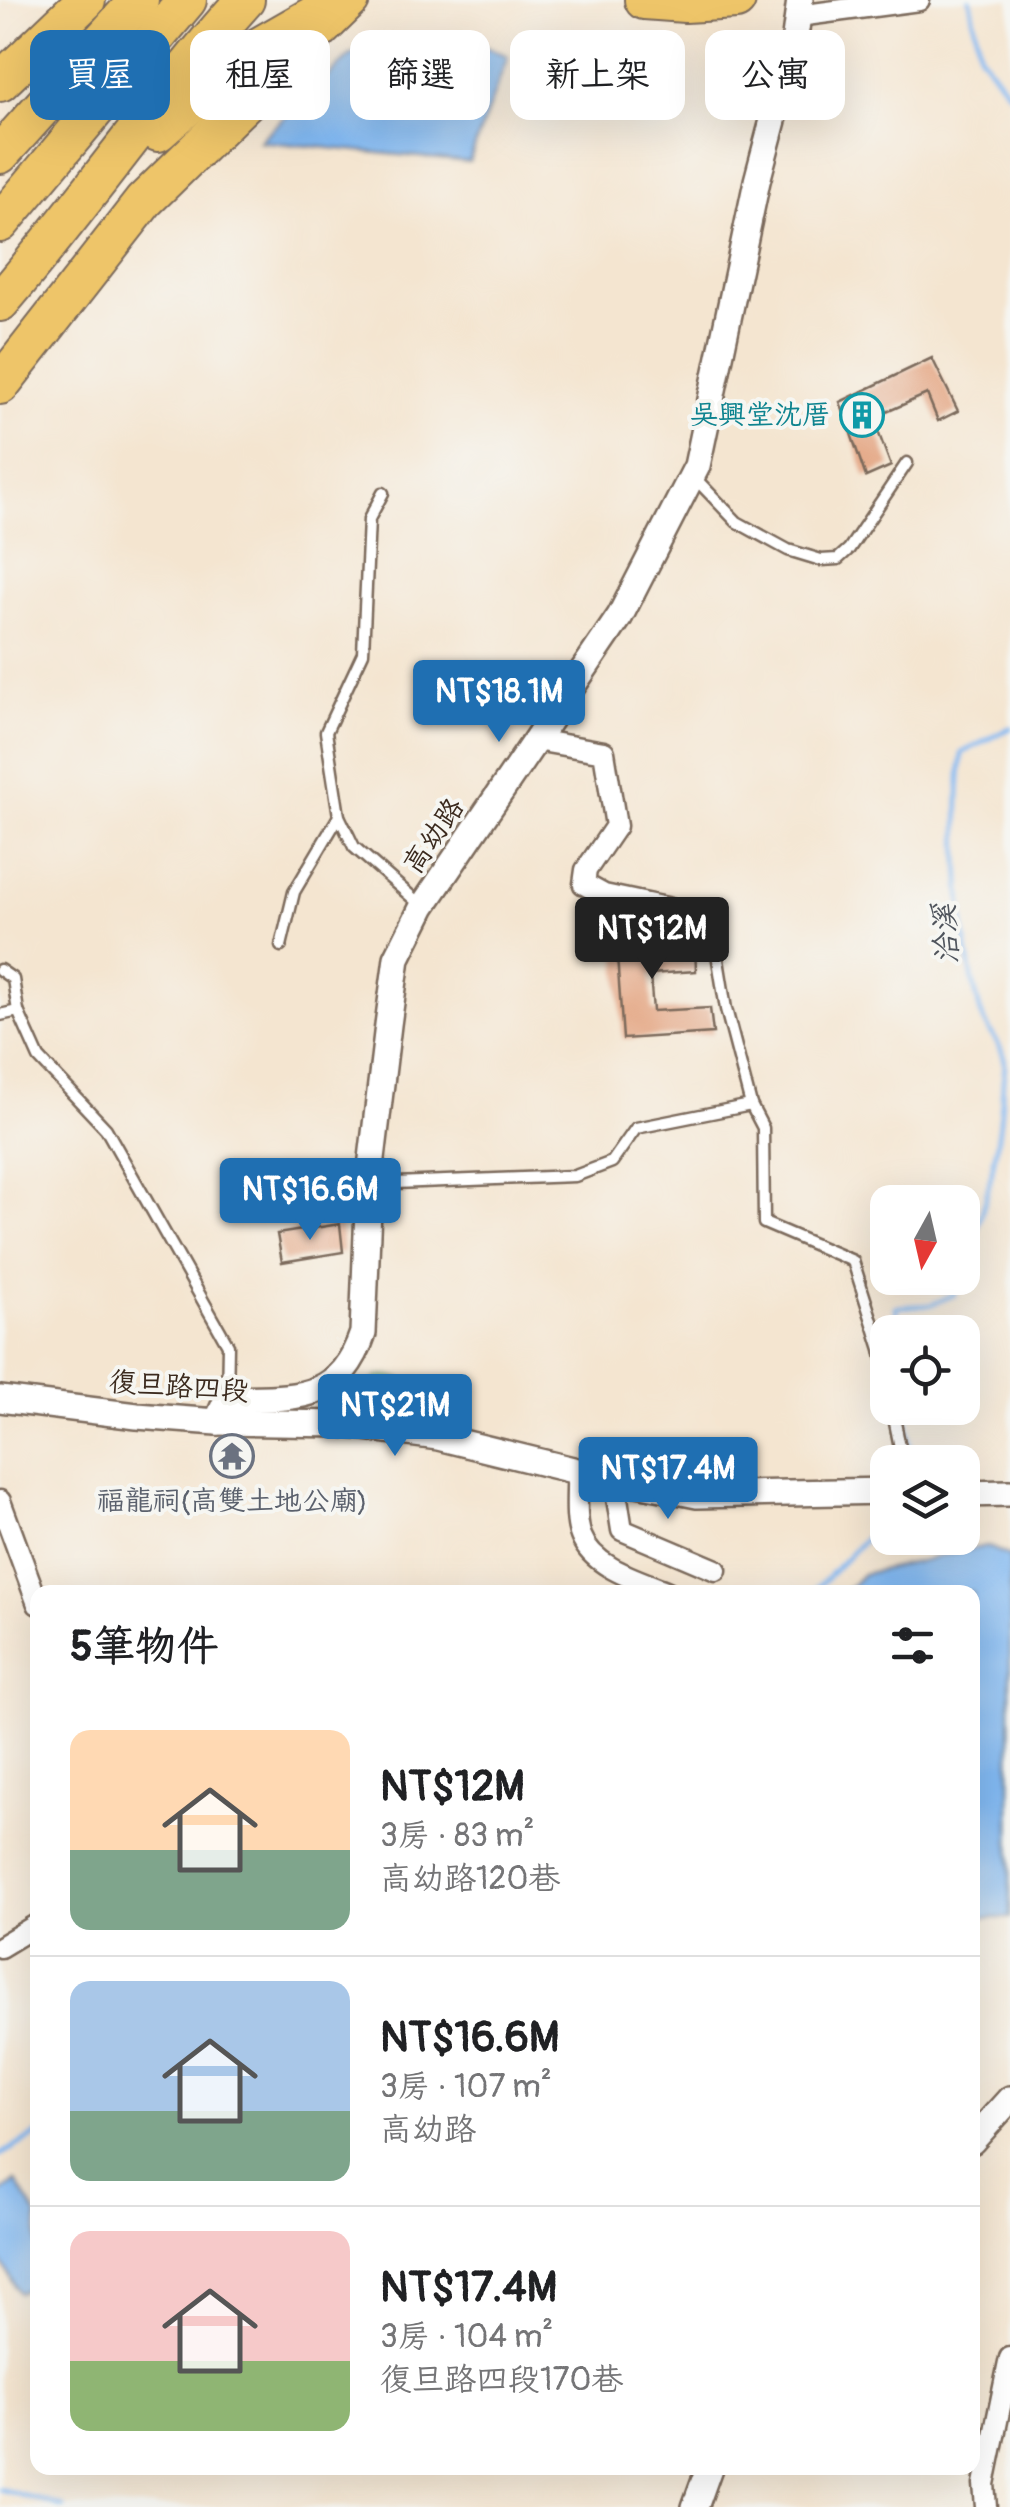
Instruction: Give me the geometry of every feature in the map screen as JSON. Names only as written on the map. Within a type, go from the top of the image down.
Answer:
[{"type":"highway","points":[[0,72],[53,0]]},
{"type":"highway","points":[[0,82],[86,0]]},
{"type":"highway","points":[[0,154],[138,0]]},
{"type":"highway","points":[[0,224],[187,0]]},
{"type":"highway","points":[[0,302],[96,186],[200,50],[246,0]]},
{"type":"highway","points":[[0,385],[144,202],[350,0]]},
{"type":"highway","points":[[96,186],[250,52],[330,6],[359,0]]},
{"type":"highway","points":[[644,0],[736,0]]},
{"type":"street","points":[[799,8],[919,0]]},
{"type":"street","name":"高幼路","points":[[222,1411],[302,1396],[332,1384],[350,1364],[363,1333],[368,1184],[397,958],[422,906],[620,616],[692,476],[799,8]]},
{"type":"street","points":[[536,740],[604,752],[616,826],[586,870],[584,884],[604,895],[696,914]]},
{"type":"street","name":"復旦路四段","points":[[0,1399],[222,1411],[438,1436],[577,1471],[697,1495],[870,1491]]},
{"type":"street","points":[[577,1471],[580,1534],[590,1553],[652,1585]]},
{"type":"street","points":[[614,1478],[622,1530],[716,1570]]},
{"type":"street","points":[[980,1494],[1010,1494]]},
{"type":"street","points":[[0,1501],[31,1585]]},
{"type":"street","points":[[0,1948],[30,1929]]},
{"type":"street","points":[[980,2132],[1010,2099]]},
{"type":"street","points":[[986,2507],[984,2484],[1010,2358]]},
{"type":"street","points":[[695,2507],[706,2475]]},
{"type":"lane","points":[[692,476],[737,522],[788,550],[820,560],[838,559],[849,549],[907,463]]},
{"type":"lane","points":[[383,493],[369,519],[363,653],[326,732],[339,816],[354,847],[422,906]]},
{"type":"lane","points":[[281,946],[294,892],[339,816]]},
{"type":"lane","points":[[696,914],[712,923],[726,1008],[751,1104],[763,1128],[764,1223],[852,1261],[870,1316]]},
{"type":"lane","points":[[0,970],[13,979],[18,1012],[39,1058],[106,1129],[228,1345],[222,1411]]},
{"type":"lane","points":[[0,1015],[18,1012]]},
{"type":"lane","points":[[368,1184],[575,1176],[612,1162],[636,1128],[751,1104]]},
{"type":"green space","points":[[377,1377],[403,1380],[411,1391],[409,1420],[361,1413],[365,1391]]},
{"type":"green space","points":[[426,1387],[455,1395],[460,1411],[457,1430],[411,1420]]},
{"type":"water","points":[[490,49],[508,56],[490,105]]},
{"type":"water","points":[[350,56],[350,120],[484,120],[469,162],[259,141],[281,120],[330,120],[330,75]]},
{"type":"water","points":[[986,1546],[1010,1556],[1010,1918],[980,1918],[980,1585],[852,1585],[863,1574],[946,1555],[980,1555],[980,1547]]},
{"type":"water","points":[[16,2181],[30,2204],[30,2288],[19,2293],[0,2259],[0,2194]]},
{"type":"building","name":"吳興堂沈厝","points":[[932,358],[958,411],[938,421],[927,394],[873,418],[891,466],[866,477],[840,402]]},
{"type":"building","points":[[614,914],[660,921],[662,948],[695,946],[696,971],[650,974],[653,1011],[710,1008],[713,1033],[623,1039]]},
{"type":"building","points":[[340,1224],[343,1252],[282,1262],[277,1234]]},
{"type":"waterway","name":"洽溪","points":[[970,0],[980,55],[1010,94]]},
{"type":"waterway","name":"洽溪","points":[[980,1218],[999,1129],[1005,1063],[982,1016],[967,949],[958,816],[962,753],[1010,728]]},
{"type":"waterway","name":"洽溪","points":[[897,1315],[896,1307],[930,1305],[954,1295]]},
{"type":"waterway","name":"洽溪","points":[[908,1425],[910,1445]]},
{"type":"waterway","name":"洽溪","points":[[820,1585],[870,1533]]},
{"type":"waterway","name":"洽溪","points":[[0,2155],[30,2138]]},
{"type":"waterway","points":[[0,2489],[63,2507]]},
{"type":"place","name":"吳興堂沈厝","points":[[862,415]]},
{"type":"place","name":"福龍祠(高雙土地公廟)","points":[[232,1456]]}]
